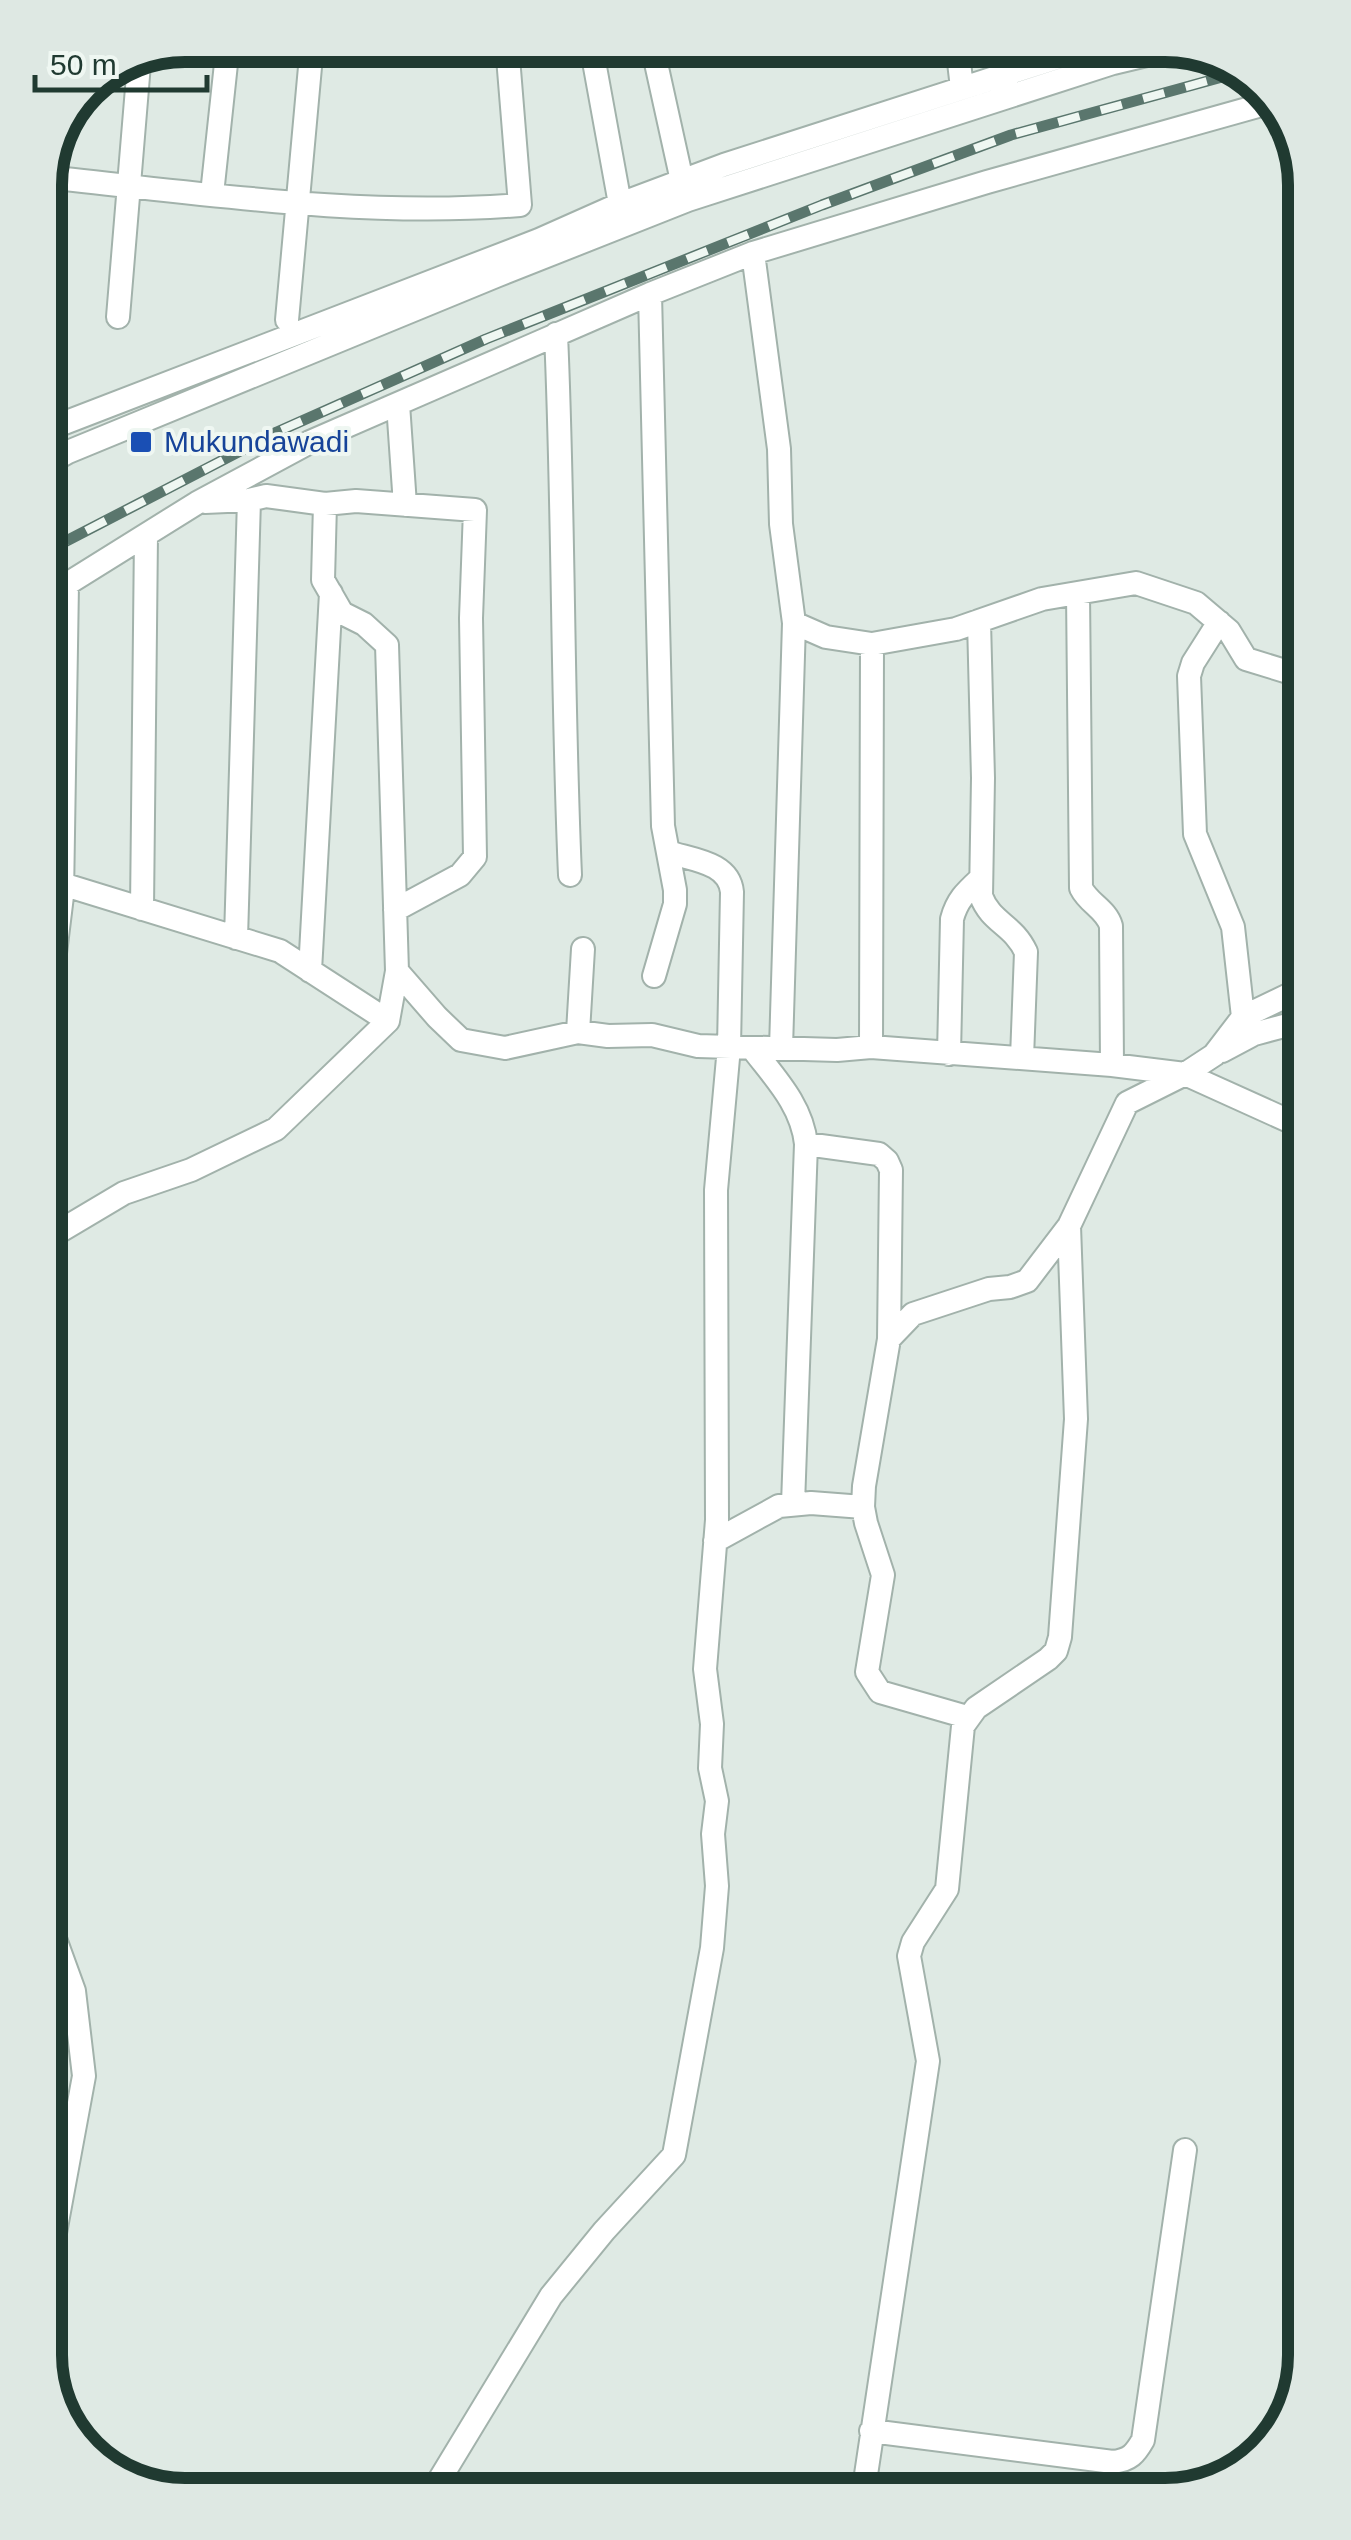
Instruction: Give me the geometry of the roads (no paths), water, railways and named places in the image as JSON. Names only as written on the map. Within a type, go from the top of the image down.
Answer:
[{"type":"street","points":[[212,194],[226,62]]},
{"type":"street","points":[[286,320],[310,62]]},
{"type":"street","points":[[508,62],[520,205],[538,240]]},
{"type":"street","points":[[594,62],[620,204]]},
{"type":"street","points":[[656,62],[682,181]]},
{"type":"street","points":[[959,63],[962,88]]},
{"type":"street","points":[[63,423],[724,165],[1040,63]]},
{"type":"street","points":[[63,455],[688,200],[1113,63]]},
{"type":"street","points":[[118,317],[138,73]]},
{"type":"street","points":[[63,842],[67,584],[196,503],[310,442],[753,253],[986,182],[1259,106]]},
{"type":"street","points":[[63,178],[297,204],[460,210],[520,205]]},
{"type":"street","points":[[753,253],[778,448],[781,524],[794,622],[782,1048]]},
{"type":"street","points":[[650,294],[663,826],[675,890],[675,904],[654,976]]},
{"type":"street","points":[[556,334],[570,875]]},
{"type":"street","points":[[398,404],[404,506]]},
{"type":"street","points":[[196,503],[266,496],[325,504],[356,501],[474,510],[471,618],[475,856],[460,875],[395,910]]},
{"type":"street","points":[[236,938],[249,500]]},
{"type":"street","points":[[63,1229],[124,1194],[191,1170],[276,1129],[388,1021],[397,971],[387,646],[364,624],[342,613],[322,580],[325,504]]},
{"type":"street","points":[[142,909],[146,535]]},
{"type":"street","points":[[794,622],[826,638],[872,644],[956,629],[1042,599],[1136,583],[1196,603],[1229,630],[1246,659],[1288,672]]},
{"type":"street","points":[[310,971],[330,593]]},
{"type":"street","points":[[1078,593],[1081,888],[1086,899],[1108,915],[1111,926],[1112,1065]]},
{"type":"street","points":[[978,622],[981,896],[987,912],[1010,928],[1026,952],[1022,1058]]},
{"type":"street","points":[[1219,622],[1193,663],[1190,676],[1194,834],[1233,927],[1242,1017]]},
{"type":"street","points":[[871,1047],[872,644]]},
{"type":"street","points":[[446,2477],[551,2296],[604,2230],[674,2155],[712,1948],[717,1886],[712,1834],[717,1801],[710,1768],[712,1724],[705,1669],[715,1541],[716,1190],[740,1047],[731,880],[721,869],[668,852]]},
{"type":"street","points":[[949,1054],[952,919],[962,895],[980,880]]},
{"type":"street","points":[[63,884],[280,951],[388,1021]]},
{"type":"street","points":[[578,1032],[582,949]]},
{"type":"street","points":[[397,971],[461,1040],[504,1048],[578,1032],[652,1036],[698,1046],[837,1050],[871,1047],[1112,1065],[1185,1074],[1288,1121]]},
{"type":"street","points":[[1214,1055],[1242,1017],[1288,995]]},
{"type":"street","points":[[889,1339],[913,1314],[1027,1281],[1068,1226],[1127,1103],[1254,1034],[1288,1025]]},
{"type":"street","points":[[740,1047],[798,1110],[806,1144],[793,1504]]},
{"type":"street","points":[[806,1144],[879,1154],[891,1170],[889,1339],[863,1507],[882,1576],[868,1661],[870,1680],[880,1692],[968,1717]]},
{"type":"street","points":[[865,2478],[928,2061],[908,1956],[947,1890],[963,1726],[976,1708],[1048,1659],[1056,1651],[1060,1637],[1076,1419],[1068,1226]]},
{"type":"street","points":[[715,1541],[778,1506],[863,1507]]},
{"type":"street","points":[[62,1959],[74,1991],[84,2076],[62,2195]]},
{"type":"street","points":[[872,2430],[1113,2462],[1135,2454],[1143,2440],[1185,2150]]},
{"type":"railway","points":[[63,543],[277,432],[486,339],[822,205],[1011,135],[1223,77]]},
{"type":"place","name":"Mukundawadi","points":[[141,442]]}]
